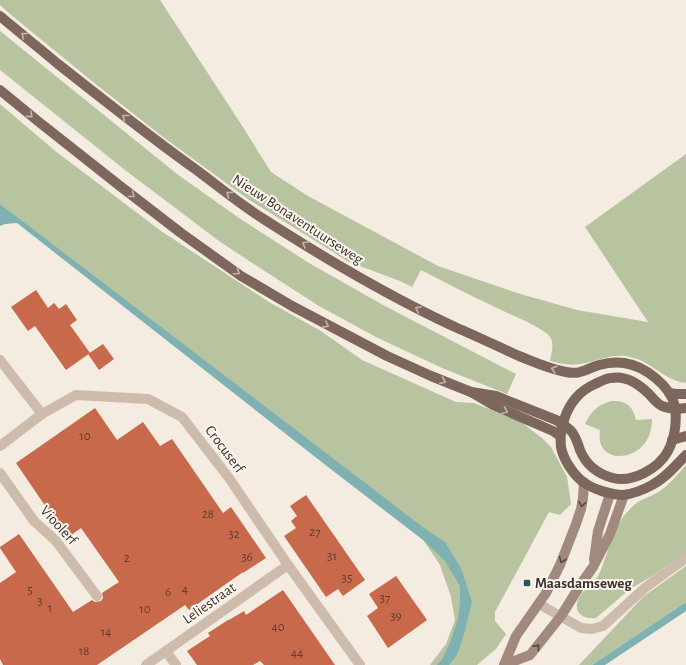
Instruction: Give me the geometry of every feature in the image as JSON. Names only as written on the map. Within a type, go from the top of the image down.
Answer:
[{"type":"main road","name":"Nieuw Bonaventuurseweg","points":[[0,16],[141,130],[261,217],[348,271],[410,305],[540,365],[567,372],[579,373],[601,364],[624,363],[637,366],[653,376],[669,393]]},
{"type":"main road","points":[[0,90],[181,233],[242,276],[292,306],[387,356],[431,376],[472,392],[493,405],[554,431],[560,436]]},
{"type":"main road","points":[[686,408],[675,409],[663,406],[657,403],[635,382],[622,378],[611,378],[590,386],[581,392],[566,413],[560,436],[561,448],[573,471],[584,482],[610,494],[624,494],[638,491],[653,485],[667,475],[686,455]]},
{"type":"main road","points":[[472,392],[496,396],[556,420],[570,429],[574,434],[581,452],[586,461],[594,470],[611,478],[618,479],[630,479],[640,476],[668,452],[676,420],[675,409],[669,393]]},
{"type":"main road","points":[[669,393],[686,394]]},
{"type":"main road","points":[[672,440],[686,436]]},
{"type":"main road","points":[[610,494],[618,479]]},
{"type":"street","points":[[0,360],[42,414]]},
{"type":"street","name":"Crocuserf","points":[[0,446],[42,414],[76,395],[148,399],[182,417],[229,478],[288,565],[360,665]]},
{"type":"street","name":"Vioolerf","points":[[0,474],[34,521],[56,541],[97,596]]},
{"type":"street","points":[[504,665],[516,636],[546,593],[560,565],[581,509],[584,482]]},
{"type":"street","points":[[593,567],[598,531],[610,494]]},
{"type":"street","points":[[504,665],[530,655],[560,616],[593,567],[610,534],[624,494]]},
{"type":"street","points":[[539,604],[581,628],[592,629],[603,626],[646,587],[686,558]]},
{"type":"street","name":"Leliestraat","points":[[146,665],[288,565]]},
{"type":"street","points":[[166,651],[176,665]]},
{"type":"green space","points":[[0,0],[160,0],[271,172],[308,196],[438,266],[517,293],[577,310],[648,322],[585,227],[686,154],[686,383],[673,380],[640,360],[625,356],[608,357],[576,365],[550,361],[552,346],[550,337],[541,329],[524,320],[421,270],[412,287],[349,262],[248,199],[163,137],[10,14],[0,5]]},
{"type":"green space","points":[[0,31],[177,174],[239,218],[309,263],[383,305],[516,374],[507,394],[442,368],[376,337],[319,306],[219,241],[125,170],[0,70]]},
{"type":"green space","points":[[0,104],[54,150],[161,231],[269,302],[321,331],[362,360],[456,402],[474,403],[521,422],[551,447],[567,477],[571,504],[560,515],[549,512],[495,612],[495,621],[506,634],[496,649],[477,665],[430,665],[446,644],[455,620],[451,597],[440,565],[422,538],[0,204]]},
{"type":"green space","points":[[611,401],[621,402],[628,405],[633,411],[636,420],[652,419],[652,425],[647,440],[639,449],[631,454],[615,456],[608,453],[603,448],[600,440],[600,430],[585,424],[589,416],[595,410]]},
{"type":"green space","points":[[686,465],[686,553],[630,589],[596,618],[587,618],[579,614],[577,603],[579,598],[584,590],[598,576],[613,534],[622,518],[638,502],[664,488]]},
{"type":"green space","points":[[686,566],[686,602],[592,665],[579,665],[644,596]]},
{"type":"water","points":[[0,204],[428,531],[445,542],[461,568],[472,602],[457,655],[449,665],[437,665],[443,658],[458,618],[460,586],[445,561],[423,540],[17,223],[0,226]]},
{"type":"water","points":[[686,602],[686,611],[605,665],[592,665]]},
{"type":"building","points":[[36,290],[48,308],[54,303],[59,309],[66,304],[77,320],[70,325],[90,353],[66,370],[35,326],[28,331],[11,307]]},
{"type":"building","points":[[103,344],[114,359],[99,370],[88,354]]},
{"type":"building","points":[[95,408],[117,440],[143,422],[160,446],[172,439],[223,513],[231,507],[266,558],[243,572],[189,610],[185,605],[97,665],[3,665],[0,659],[0,583],[16,572],[0,547],[19,534],[73,612],[92,600],[95,602],[101,601],[103,598],[102,593],[119,582],[81,528],[67,538],[16,463]]},
{"type":"building","points":[[306,495],[365,580],[343,596],[338,589],[326,597],[284,536],[296,528],[291,521],[297,516],[290,506]]},
{"type":"building","points":[[396,576],[427,620],[388,648],[367,616],[378,608],[369,594]]},
{"type":"building","points":[[283,590],[335,665],[264,665],[260,661],[253,665],[197,665],[187,651],[210,636],[208,633],[228,620],[244,611],[246,615]]},
{"type":"place","name":"Maasdamseweg","points":[[527,583]]}]
